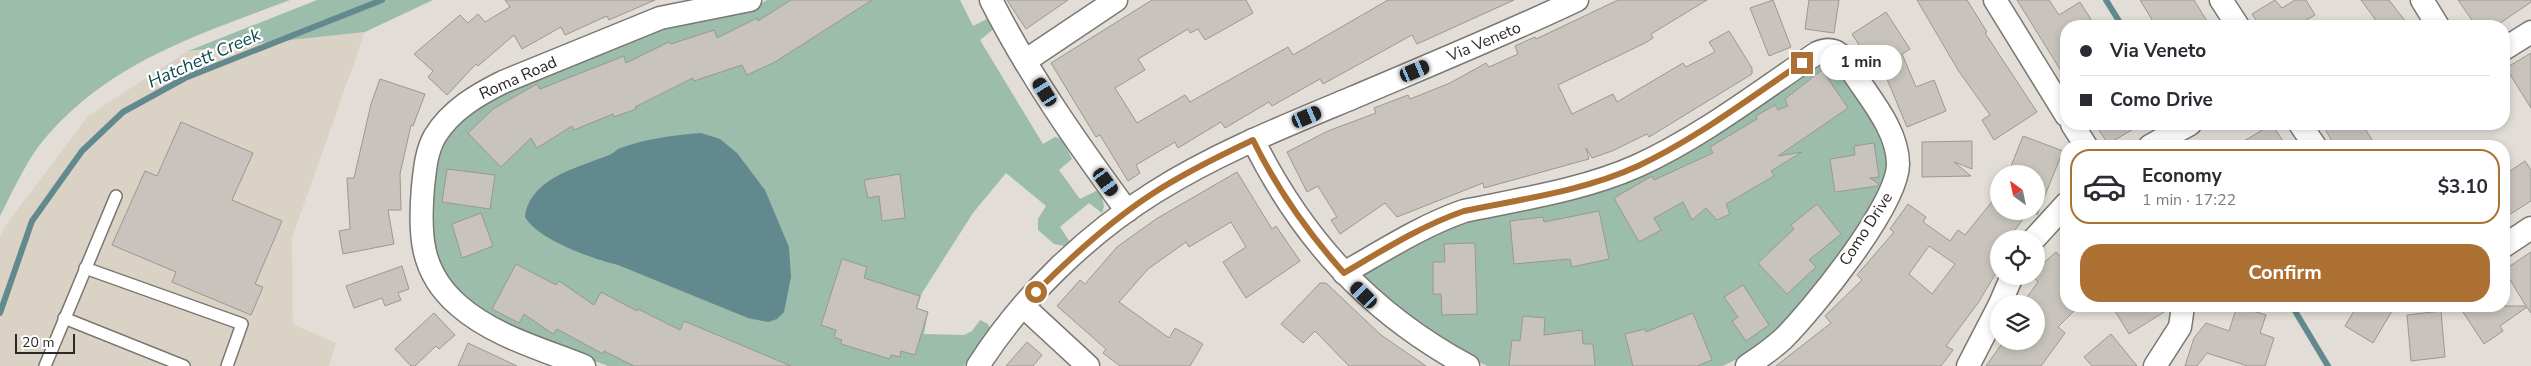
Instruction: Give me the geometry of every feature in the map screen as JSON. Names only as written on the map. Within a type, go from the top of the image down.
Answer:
[{"type":"street","name":"Roma Road","points":[[584,366],[486,326],[469,315],[446,293],[429,266],[421,234],[425,169],[429,148],[443,125],[454,113],[483,92],[503,82],[660,18],[750,0]]},
{"type":"street","points":[[991,0],[1025,61],[1080,147],[1127,210]]},
{"type":"street","points":[[1025,61],[1116,0]]},
{"type":"street","name":"Via Veneto","points":[[978,366],[1023,306],[1062,266],[1127,210],[1184,175],[1253,140],[1577,0]]},
{"type":"street","points":[[1995,0],[2060,104]]},
{"type":"street","points":[[2221,0],[2234,20]]},
{"type":"street","points":[[2422,0],[2434,20]]},
{"type":"street","points":[[2510,45],[2531,32]]},
{"type":"street","name":"Como Drive","points":[[1344,273],[1421,228],[1448,216],[1571,188],[1637,166],[1680,143],[1817,53],[1825,50],[1836,51],[1846,60],[1889,130],[1897,154],[1897,177],[1888,201],[1825,290],[1783,339],[1746,366]]},
{"type":"street","points":[[2161,140],[2179,130]]},
{"type":"street","points":[[1253,140],[1291,206],[1322,249],[1344,273],[1388,315],[1434,347],[1468,366]]},
{"type":"street","points":[[2042,230],[2060,211]]},
{"type":"street","points":[[2510,242],[2531,228]]},
{"type":"street","points":[[1023,306],[1088,366]]},
{"type":"street","points":[[2155,366],[2180,328],[2182,312]]},
{"type":"street","points":[[1968,366],[1990,323]]},
{"type":"lane","points":[[45,366],[116,196]]},
{"type":"lane","points":[[85,268],[242,324],[227,366]]},
{"type":"lane","points":[[64,318],[184,366]]},
{"type":"shaded area","points":[[365,32],[292,238],[293,324],[336,343],[329,366],[0,366],[0,236],[7,223],[89,115],[188,51]]},
{"type":"green space","points":[[0,0],[290,0],[190,38],[129,69],[100,88],[72,110],[46,137],[21,175],[0,216]]},
{"type":"green space","points":[[317,0],[433,0],[365,32],[188,51]]},
{"type":"green space","points":[[767,0],[960,0],[973,26],[989,18],[995,28],[980,40],[1043,144],[1055,137],[1062,139],[1072,159],[1059,170],[1080,199],[1096,191],[1101,193],[1104,206],[1102,213],[1089,203],[1060,227],[1070,242],[1064,246],[1054,244],[1038,230],[1038,219],[1046,206],[1006,173],[973,213],[922,293],[917,308],[928,312],[924,334],[964,335],[972,331],[980,320],[988,324],[990,328],[964,366],[608,366],[511,329],[456,294],[431,247],[435,166],[448,136],[465,116],[495,97],[669,24],[758,5]]},
{"type":"green space","points":[[1823,62],[1835,66],[1840,71],[1877,129],[1887,154],[1888,165],[1884,182],[1873,205],[1857,229],[1799,305],[1763,343],[1747,354],[1723,366],[1487,366],[1453,350],[1362,278],[1363,274],[1439,229],[1539,203]]},
{"type":"water","points":[[701,133],[720,139],[737,153],[765,190],[789,247],[791,277],[784,312],[777,319],[768,322],[748,318],[618,265],[581,253],[554,241],[532,225],[525,217],[529,204],[536,193],[557,176],[610,155],[618,149],[638,143],[670,136]]},
{"type":"building","points":[[505,0],[655,0],[609,20],[607,16],[565,35],[561,27],[522,49],[514,35],[478,66],[476,64],[447,95],[428,77],[433,71],[414,54],[460,15],[468,23],[478,14],[485,22],[510,7]]},
{"type":"building","points":[[791,0],[872,0],[775,62],[747,75],[742,65],[694,81],[693,78],[635,107],[636,109],[614,117],[613,114],[574,130],[572,126],[537,148],[531,138],[501,167],[468,133],[493,109],[537,84],[540,89],[624,56],[626,63],[669,42],[671,44],[714,30],[717,38],[757,18],[758,21]]},
{"type":"building","points":[[1007,0],[1068,0],[1026,29]]},
{"type":"building","points":[[1152,0],[1246,0],[1253,13],[1205,40],[1198,29],[1190,33],[1188,29],[1138,59],[1145,70],[1115,88],[1137,123],[1185,95],[1190,102],[1288,47],[1293,55],[1388,0],[1514,0],[1417,44],[1412,35],[1323,84],[1320,79],[1272,106],[1269,102],[1225,128],[1221,122],[1178,148],[1175,142],[1136,165],[1140,173],[1128,181],[1100,135],[1096,137],[1051,63]]},
{"type":"building","points":[[1618,0],[1707,0],[1651,34],[1653,38],[1645,43],[1558,85],[1572,114],[1613,94],[1617,102],[1683,63],[1686,67],[1715,52],[1709,42],[1729,31],[1752,68],[1752,74],[1649,137],[1647,134],[1612,151],[1592,158],[1586,148],[1589,159],[1484,188],[1483,183],[1397,217],[1385,203],[1340,234],[1331,220],[1337,217],[1318,186],[1307,192],[1287,152],[1328,131],[1376,113],[1374,108],[1408,95],[1410,99],[1450,83],[1486,63],[1489,67],[1518,54],[1515,46],[1535,37],[1536,39]]},
{"type":"building","points":[[1773,0],[1791,47],[1769,56],[1750,8]]},
{"type":"building","points":[[1809,0],[1839,0],[1834,33],[1805,29]]},
{"type":"building","points":[[1917,0],[1967,0],[1987,32],[1985,33],[2037,112],[1994,140],[1982,120],[1990,115],[1958,70]]},
{"type":"building","points":[[2017,0],[2049,0],[2059,15],[2080,2],[2091,20],[2060,20],[2060,69]]},
{"type":"building","points":[[2140,0],[2194,0],[2206,20],[2152,20]]},
{"type":"building","points":[[2275,0],[2282,8],[2295,0],[2306,0],[2315,15],[2306,20],[2256,20],[2252,14]]},
{"type":"building","points":[[2361,0],[2389,0],[2404,20],[2376,20]]},
{"type":"building","points":[[2458,0],[2531,0],[2531,2],[2505,20],[2472,20]]},
{"type":"building","points":[[1886,12],[1910,49],[1902,54],[1916,87],[1934,80],[1946,111],[1907,127],[1882,67],[1876,71],[1852,34]]},
{"type":"building","points":[[2531,53],[2531,108],[2510,74],[2510,66]]},
{"type":"building","points":[[1822,70],[1848,108],[1778,156],[1802,152],[1771,171],[1774,176],[1726,204],[1730,214],[1717,220],[1706,208],[1692,220],[1683,202],[1654,218],[1661,230],[1639,242],[1614,198],[1652,176],[1654,180],[1713,153],[1710,147],[1757,119],[1756,116],[1775,105],[1778,110],[1788,106],[1785,99]]},
{"type":"building","points":[[380,79],[425,94],[413,126],[411,125],[400,174],[401,210],[388,210],[394,244],[343,254],[339,231],[350,229],[347,178],[354,178],[371,104]]},
{"type":"building","points":[[181,122],[253,153],[232,200],[282,221],[255,284],[263,287],[251,315],[172,282],[176,272],[112,245],[145,171],[157,176]]},
{"type":"building","points":[[2099,130],[2132,130],[2115,140],[2105,140]]},
{"type":"building","points":[[2262,130],[2276,130],[2282,140],[2246,140]]},
{"type":"building","points":[[2326,130],[2366,130],[2372,140],[2331,140]]},
{"type":"building","points":[[2023,136],[2060,150],[2060,158],[2045,195],[2045,165],[2012,165]]},
{"type":"building","points":[[1972,141],[1972,169],[1954,162],[1971,176],[1922,177],[1922,142]]},
{"type":"building","points":[[1874,143],[1879,177],[1870,178],[1879,184],[1878,186],[1835,192],[1830,159],[1855,155],[1854,146]]},
{"type":"building","points":[[2525,161],[2531,170],[2531,201],[2510,214],[2510,171]]},
{"type":"building","points":[[447,169],[495,175],[490,209],[442,202]]},
{"type":"building","points":[[1237,172],[1272,229],[1276,226],[1300,261],[1246,298],[1223,262],[1246,247],[1231,222],[1189,247],[1186,242],[1148,269],[1119,302],[1169,338],[1175,328],[1203,344],[1190,366],[1120,366],[1103,353],[1106,349],[1057,306],[1080,280],[1085,284],[1117,247],[1156,219]]},
{"type":"building","points":[[900,174],[905,218],[882,221],[879,196],[868,198],[864,180]]},
{"type":"building","points":[[1817,204],[1841,234],[1809,260],[1816,267],[1787,294],[1758,263],[1794,229],[1791,225]]},
{"type":"building","points":[[1908,204],[1926,217],[1923,222],[1950,241],[1958,230],[1965,235],[1990,204],[1990,220],[2022,220],[2015,230],[1990,230],[1990,283],[1978,303],[1946,346],[1953,350],[1941,366],[1776,366],[1831,323],[1825,316],[1862,280],[1857,275],[1894,232],[1890,229]],"holes":[[[1929,246],[1955,264],[1932,294],[1909,274]]]},
{"type":"building","points":[[1599,211],[1609,259],[1572,267],[1570,259],[1514,264],[1510,221],[1543,217],[1544,222]]},
{"type":"building","points":[[481,213],[493,246],[462,258],[452,224]]},
{"type":"building","points":[[1475,243],[1477,314],[1442,315],[1441,294],[1433,294],[1433,262],[1445,262],[1444,244]]},
{"type":"building","points":[[2056,252],[2060,256],[2060,312],[2073,312],[2058,327],[2065,333],[2041,366],[1986,366],[1998,350],[2045,350],[2045,295],[2029,295],[2036,285],[2045,285],[2045,262]]},
{"type":"building","points":[[2531,252],[2531,313],[2527,307],[2500,326],[2503,331],[2484,344],[2463,312],[2510,312],[2510,306],[2526,306],[2510,280],[2510,266]]},
{"type":"building","points":[[842,259],[867,267],[864,278],[920,296],[916,308],[928,312],[915,355],[901,351],[900,357],[891,355],[890,359],[841,344],[842,340],[834,337],[836,330],[821,325]]},
{"type":"building","points":[[516,264],[556,285],[559,281],[594,305],[601,292],[637,311],[638,309],[680,330],[684,321],[791,366],[634,366],[604,351],[603,354],[557,329],[553,334],[524,314],[519,323],[492,309]]},
{"type":"building","points":[[402,266],[409,289],[398,293],[401,300],[385,306],[382,298],[354,308],[346,286]]},
{"type":"building","points":[[1320,283],[1326,283],[1381,335],[1426,366],[1349,366],[1315,331],[1303,343],[1281,324]]},
{"type":"building","points":[[1743,285],[1769,325],[1746,341],[1732,321],[1738,317],[1724,297]]},
{"type":"building","points":[[2116,312],[2164,312],[2129,334]]},
{"type":"building","points":[[2235,312],[2256,312],[2266,315],[2260,333],[2274,338],[2265,366],[2248,366],[2207,353],[2197,366],[2185,366],[2194,338],[2206,323],[2229,331]]},
{"type":"building","points":[[2353,312],[2391,312],[2373,343],[2345,326]]},
{"type":"building","points":[[2441,312],[2445,357],[2411,361],[2407,315]]},
{"type":"building","points":[[434,313],[455,335],[439,349],[436,346],[415,366],[411,366],[395,349]]},
{"type":"building","points":[[1693,313],[1712,360],[1697,366],[1633,366],[1625,334],[1645,329],[1646,332]]},
{"type":"building","points":[[1523,316],[1545,318],[1544,335],[1582,330],[1583,344],[1593,344],[1595,366],[1509,366],[1512,340],[1520,341]]},
{"type":"building","points":[[2111,334],[2137,366],[2092,366],[2084,357]]},
{"type":"building","points":[[1027,342],[1042,355],[1033,366],[1006,366]]},
{"type":"building","points":[[468,343],[517,366],[458,366]]},
{"type":"waterway","name":"Hatchett Creek","points":[[0,313],[32,221],[82,151],[123,112],[185,78],[382,0]]},
{"type":"waterway","points":[[2106,0],[2118,20]]},
{"type":"waterway","points":[[2296,312],[2328,366]]},
{"type":"route","points":[[1036,292],[1093,238],[1127,210],[1184,175],[1253,140],[1277,184],[1303,224],[1344,273],[1421,228],[1448,216],[1588,184],[1637,166],[1680,143],[1802,63]]}]
